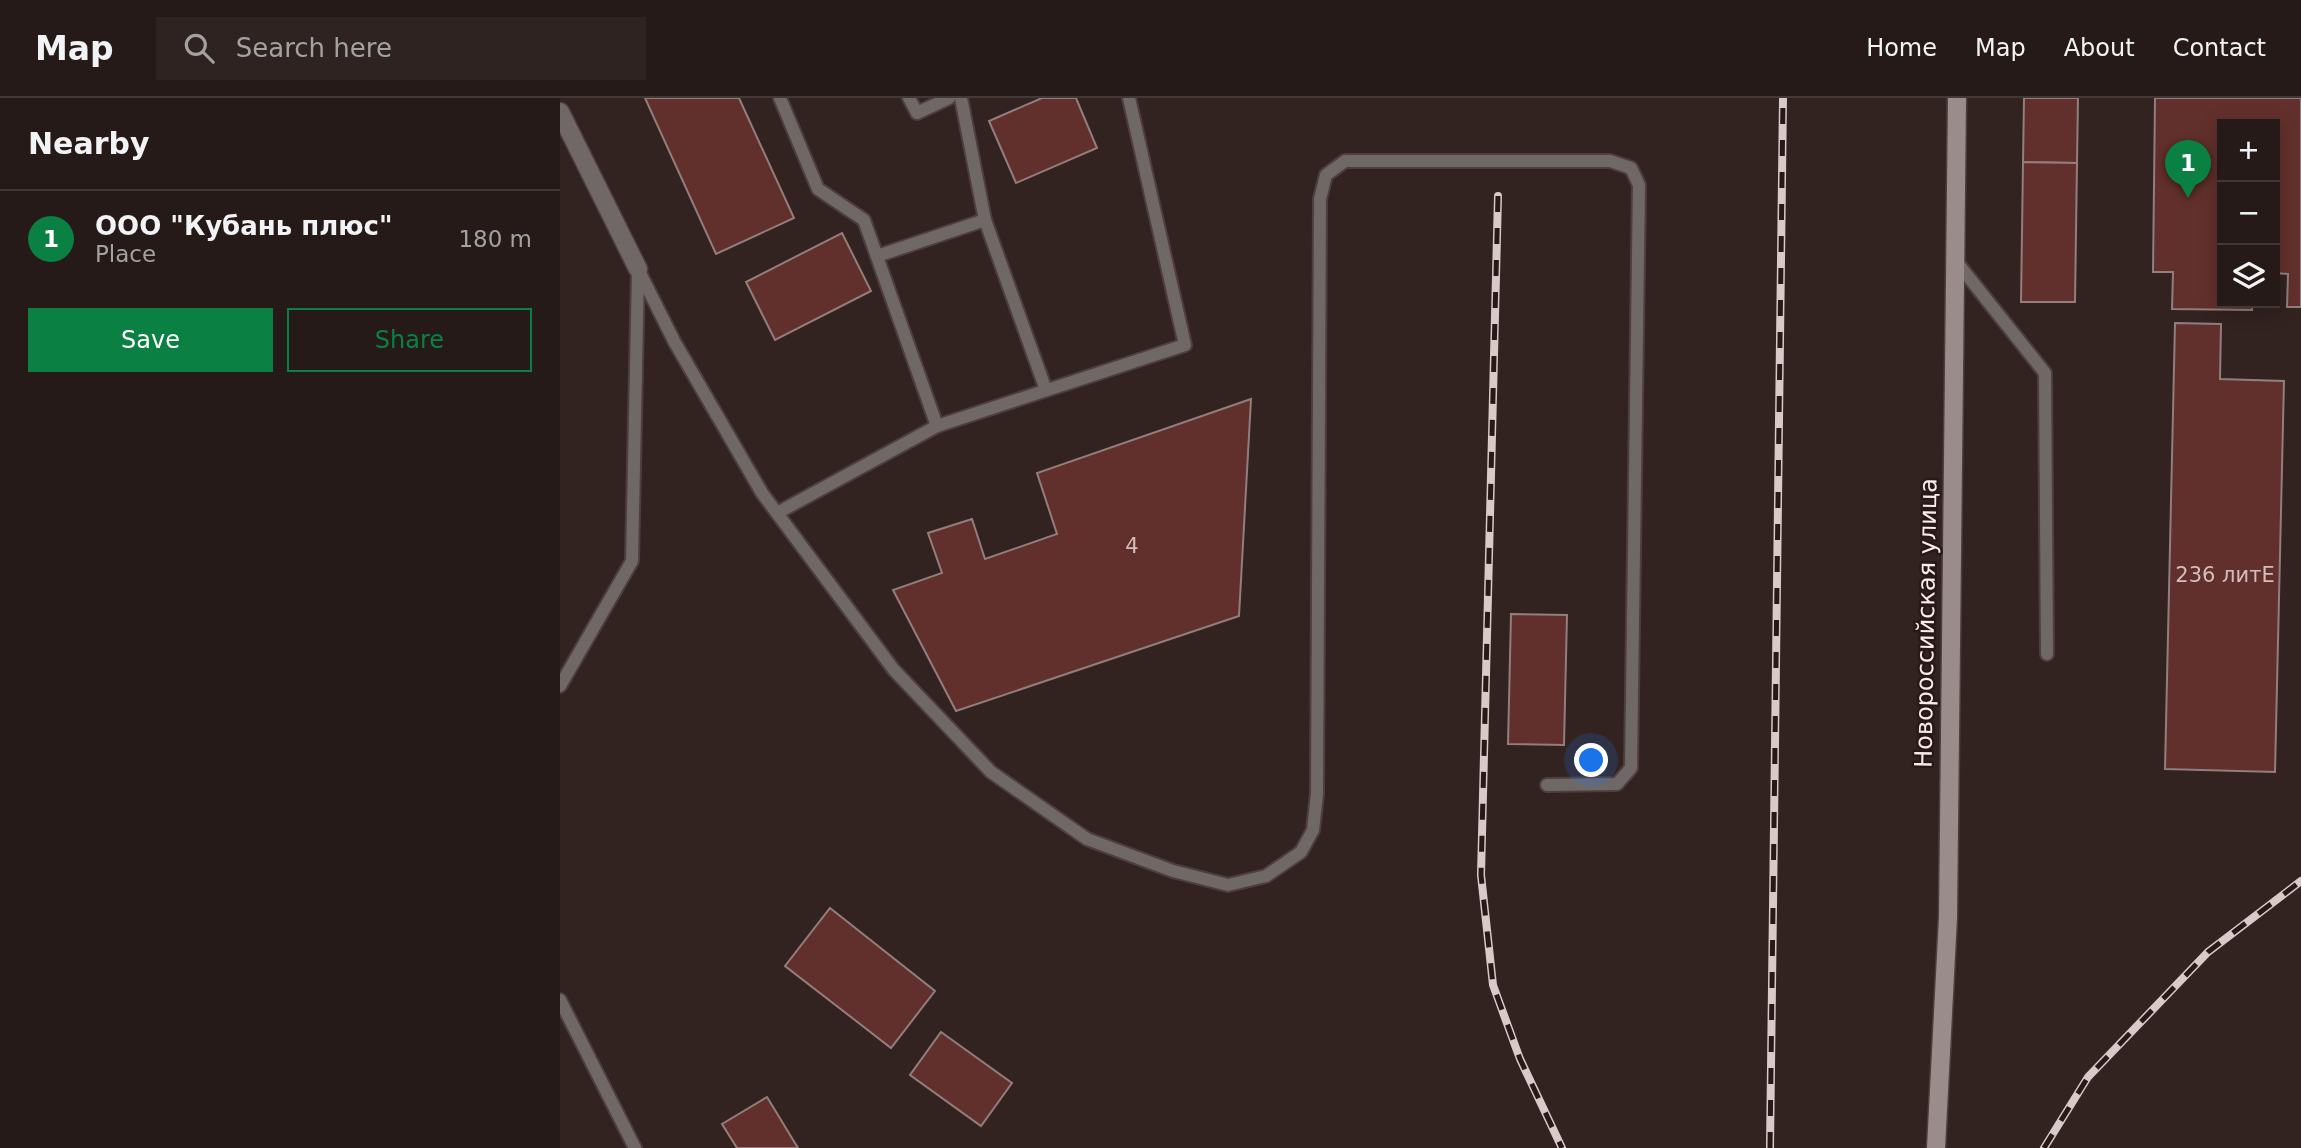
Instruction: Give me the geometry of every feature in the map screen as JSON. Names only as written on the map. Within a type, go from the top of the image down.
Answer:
[{"type":"street","name":"Новороссийская улица","points":[[1936,1148],[1948,916],[1957,98]]},
{"type":"street","points":[[560,112],[638,269]]},
{"type":"lane","points":[[780,98],[818,189],[864,220],[937,426]]},
{"type":"lane","points":[[909,98],[917,113],[949,98]]},
{"type":"lane","points":[[961,98],[985,220],[1046,390]]},
{"type":"lane","points":[[777,513],[937,426],[1185,345],[1129,98]]},
{"type":"lane","points":[[638,269],[674,341],[762,493],[894,670],[991,772],[1087,839],[1161,867],[1228,885],[1266,876],[1301,852],[1313,830],[1317,794],[1320,199],[1326,175],[1345,161],[1610,161],[1631,169],[1639,185],[1631,768],[1617,784],[1547,785]]},
{"type":"lane","points":[[877,256],[985,220]]},
{"type":"lane","points":[[1955,260],[2045,373],[2047,654]]},
{"type":"lane","points":[[560,686],[632,561],[638,269]]},
{"type":"lane","points":[[560,1000],[635,1148]]},
{"type":"building","points":[[645,98],[739,98],[794,218],[716,254]]},
{"type":"building","points":[[1042,98],[1076,98],[1097,148],[1016,183],[989,121]]},
{"type":"building","points":[[2024,98],[2078,98],[2077,163],[2023,162]]},
{"type":"building","points":[[2155,98],[2301,98],[2301,307],[2287,307],[2288,274],[2280,273],[2280,119],[2217,119],[2217,308],[2252,310],[2172,309],[2173,272],[2153,272]]},
{"type":"building","points":[[2023,162],[2077,163],[2075,302],[2021,302]]},
{"type":"building","points":[[842,233],[871,291],[775,340],[746,282]]},
{"type":"building","points":[[2175,323],[2221,324],[2220,379],[2284,381],[2275,772],[2165,769]]},
{"type":"building","points":[[1251,399],[1239,616],[956,711],[893,590],[942,573],[928,533],[972,519],[985,559],[1057,534],[1037,473]]},
{"type":"building","points":[[1511,614],[1567,615],[1564,745],[1508,744]]},
{"type":"building","points":[[830,908],[935,991],[891,1048],[785,966]]},
{"type":"building","points":[[941,1032],[1012,1083],[981,1126],[910,1075]]},
{"type":"building","points":[[767,1097],[798,1148],[737,1148],[722,1124]]},
{"type":"railway","points":[[1770,1148],[1783,98]]},
{"type":"railway","points":[[1498,196],[1481,875],[1493,985],[1520,1059],[1562,1148]]},
{"type":"railway","points":[[2044,1148],[2088,1077],[2208,952],[2301,881]]},
{"type":"place","name":"ООО \"Кубань плюс\"","points":[[2188,198]]}]
